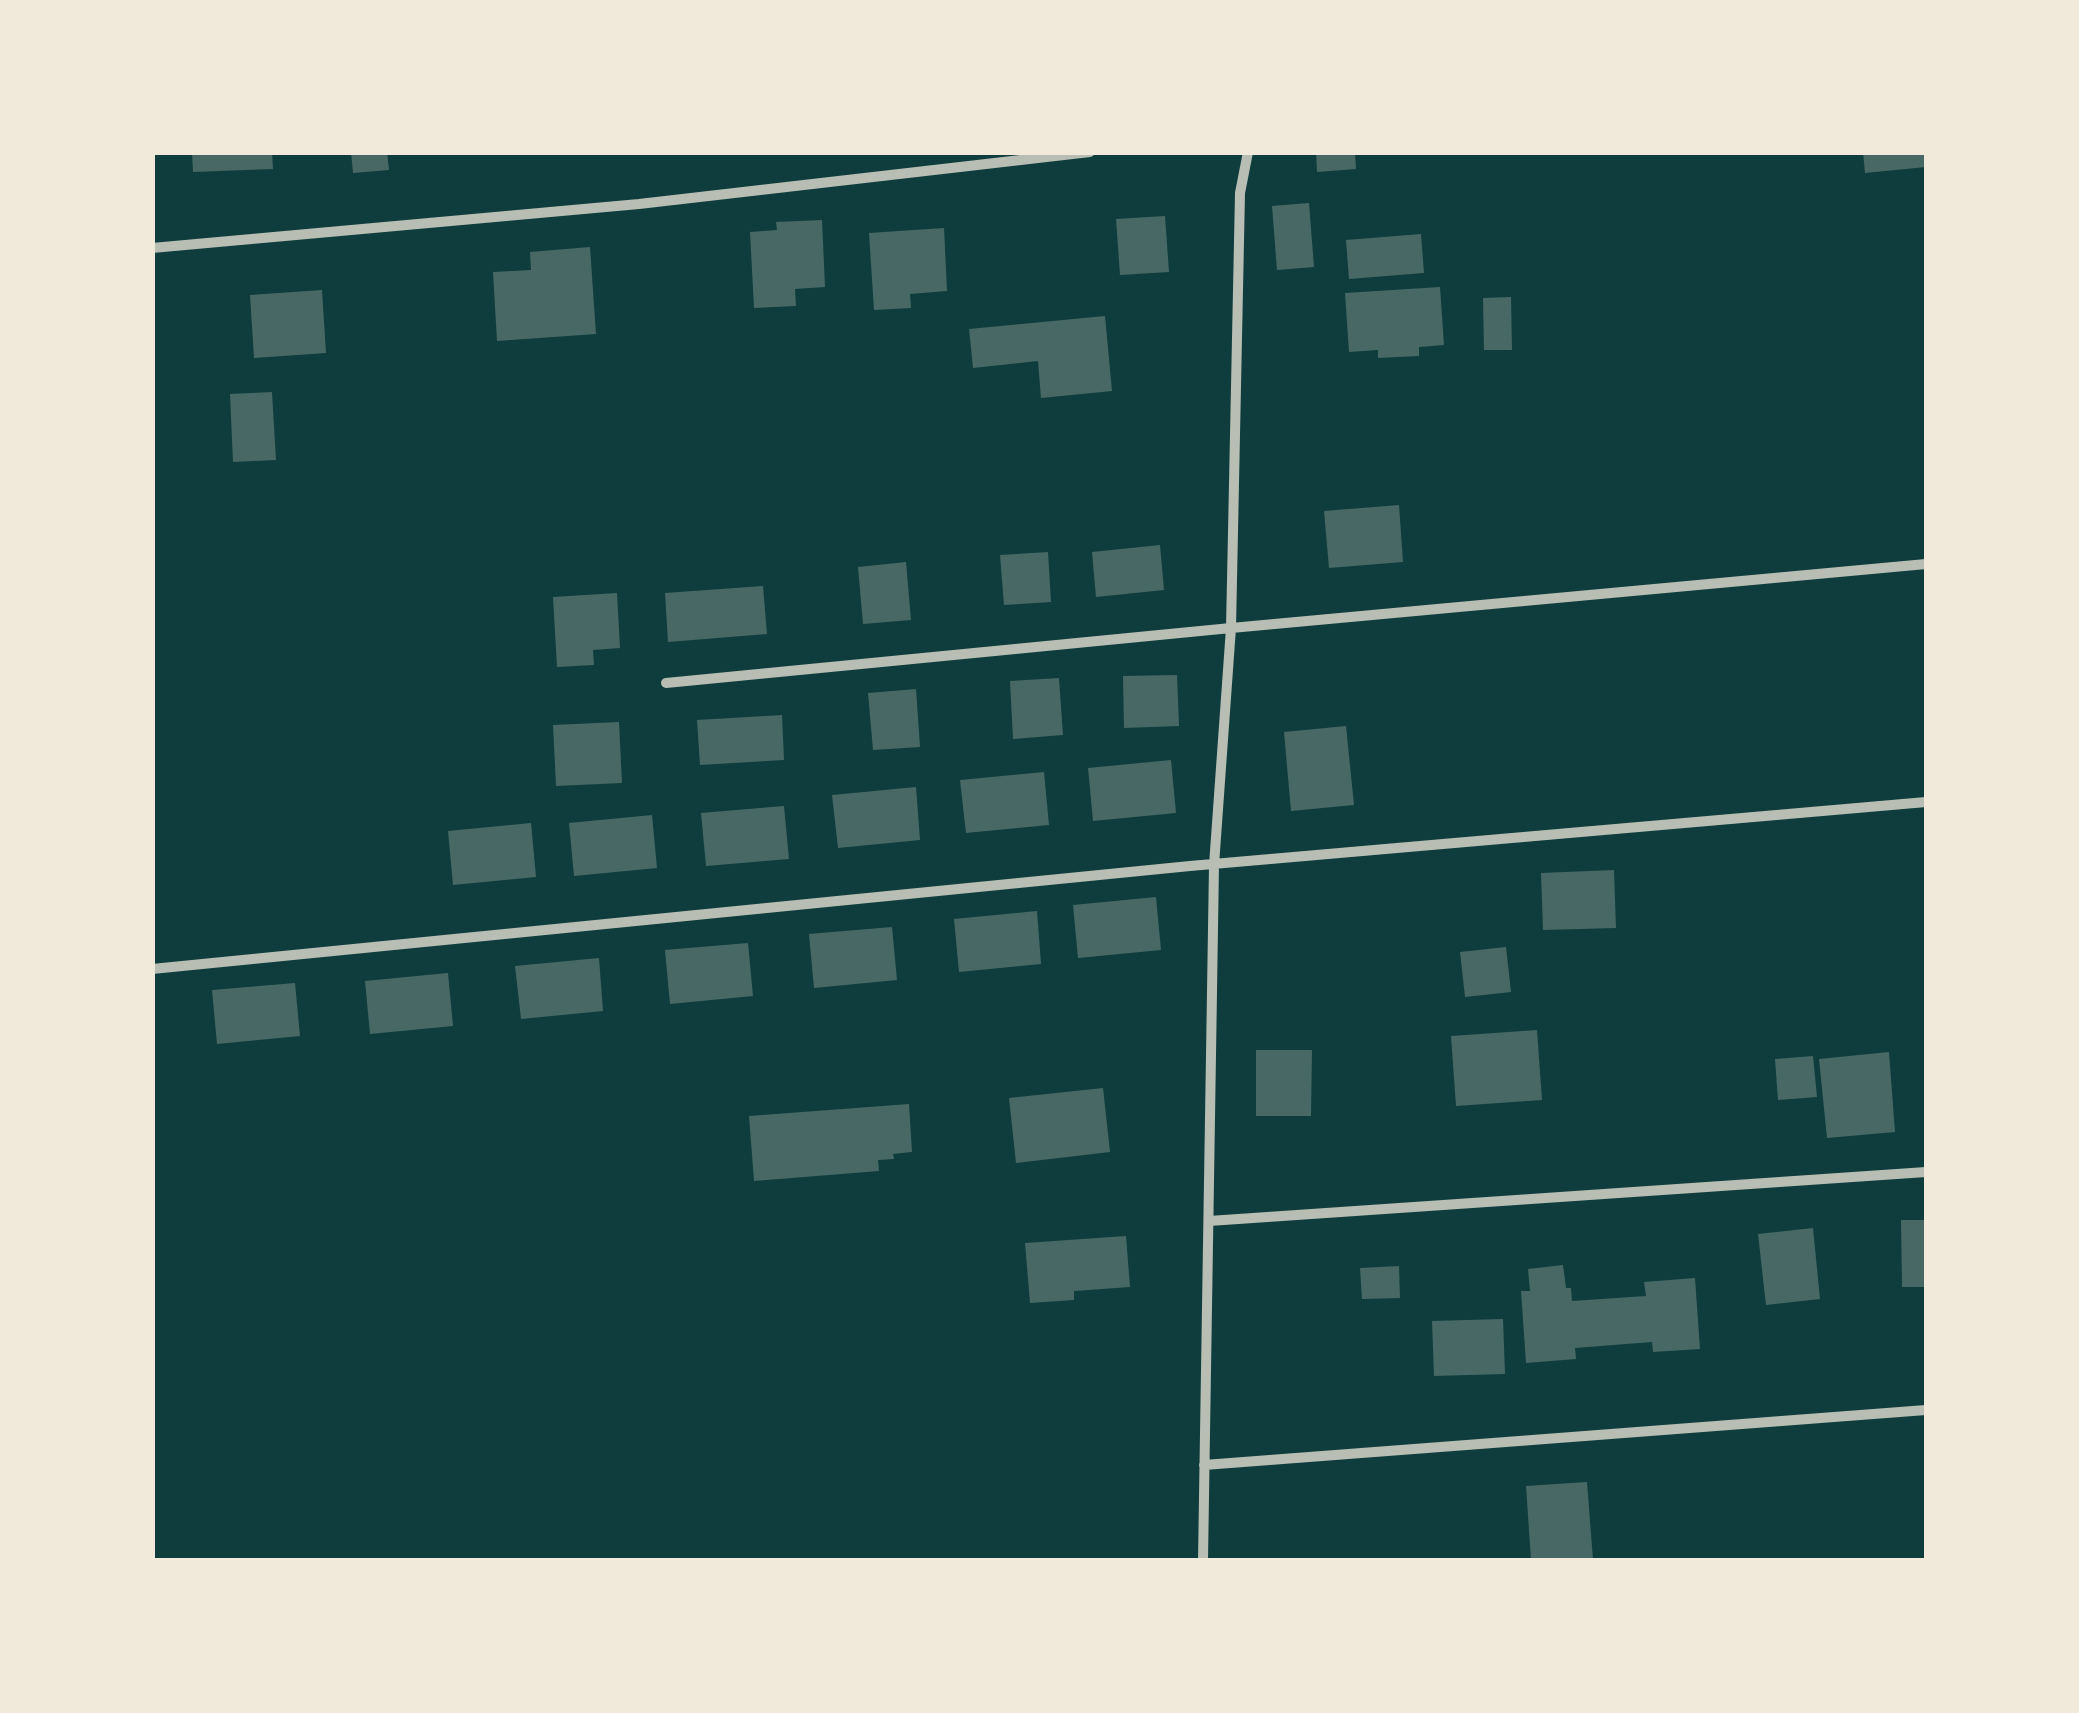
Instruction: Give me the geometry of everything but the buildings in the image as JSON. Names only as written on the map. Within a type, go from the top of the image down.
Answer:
[{"type":"street","points":[[152,248],[639,204],[1090,152]]},
{"type":"street","points":[[1202,1560],[1214,865],[1232,628],[1240,193],[1248,152]]},
{"type":"street","points":[[666,683],[1926,564]]},
{"type":"street","points":[[152,969],[1214,865],[1926,802]]},
{"type":"street","points":[[1209,1220],[1926,1172]]},
{"type":"street","points":[[1204,1465],[1926,1410]]}]
